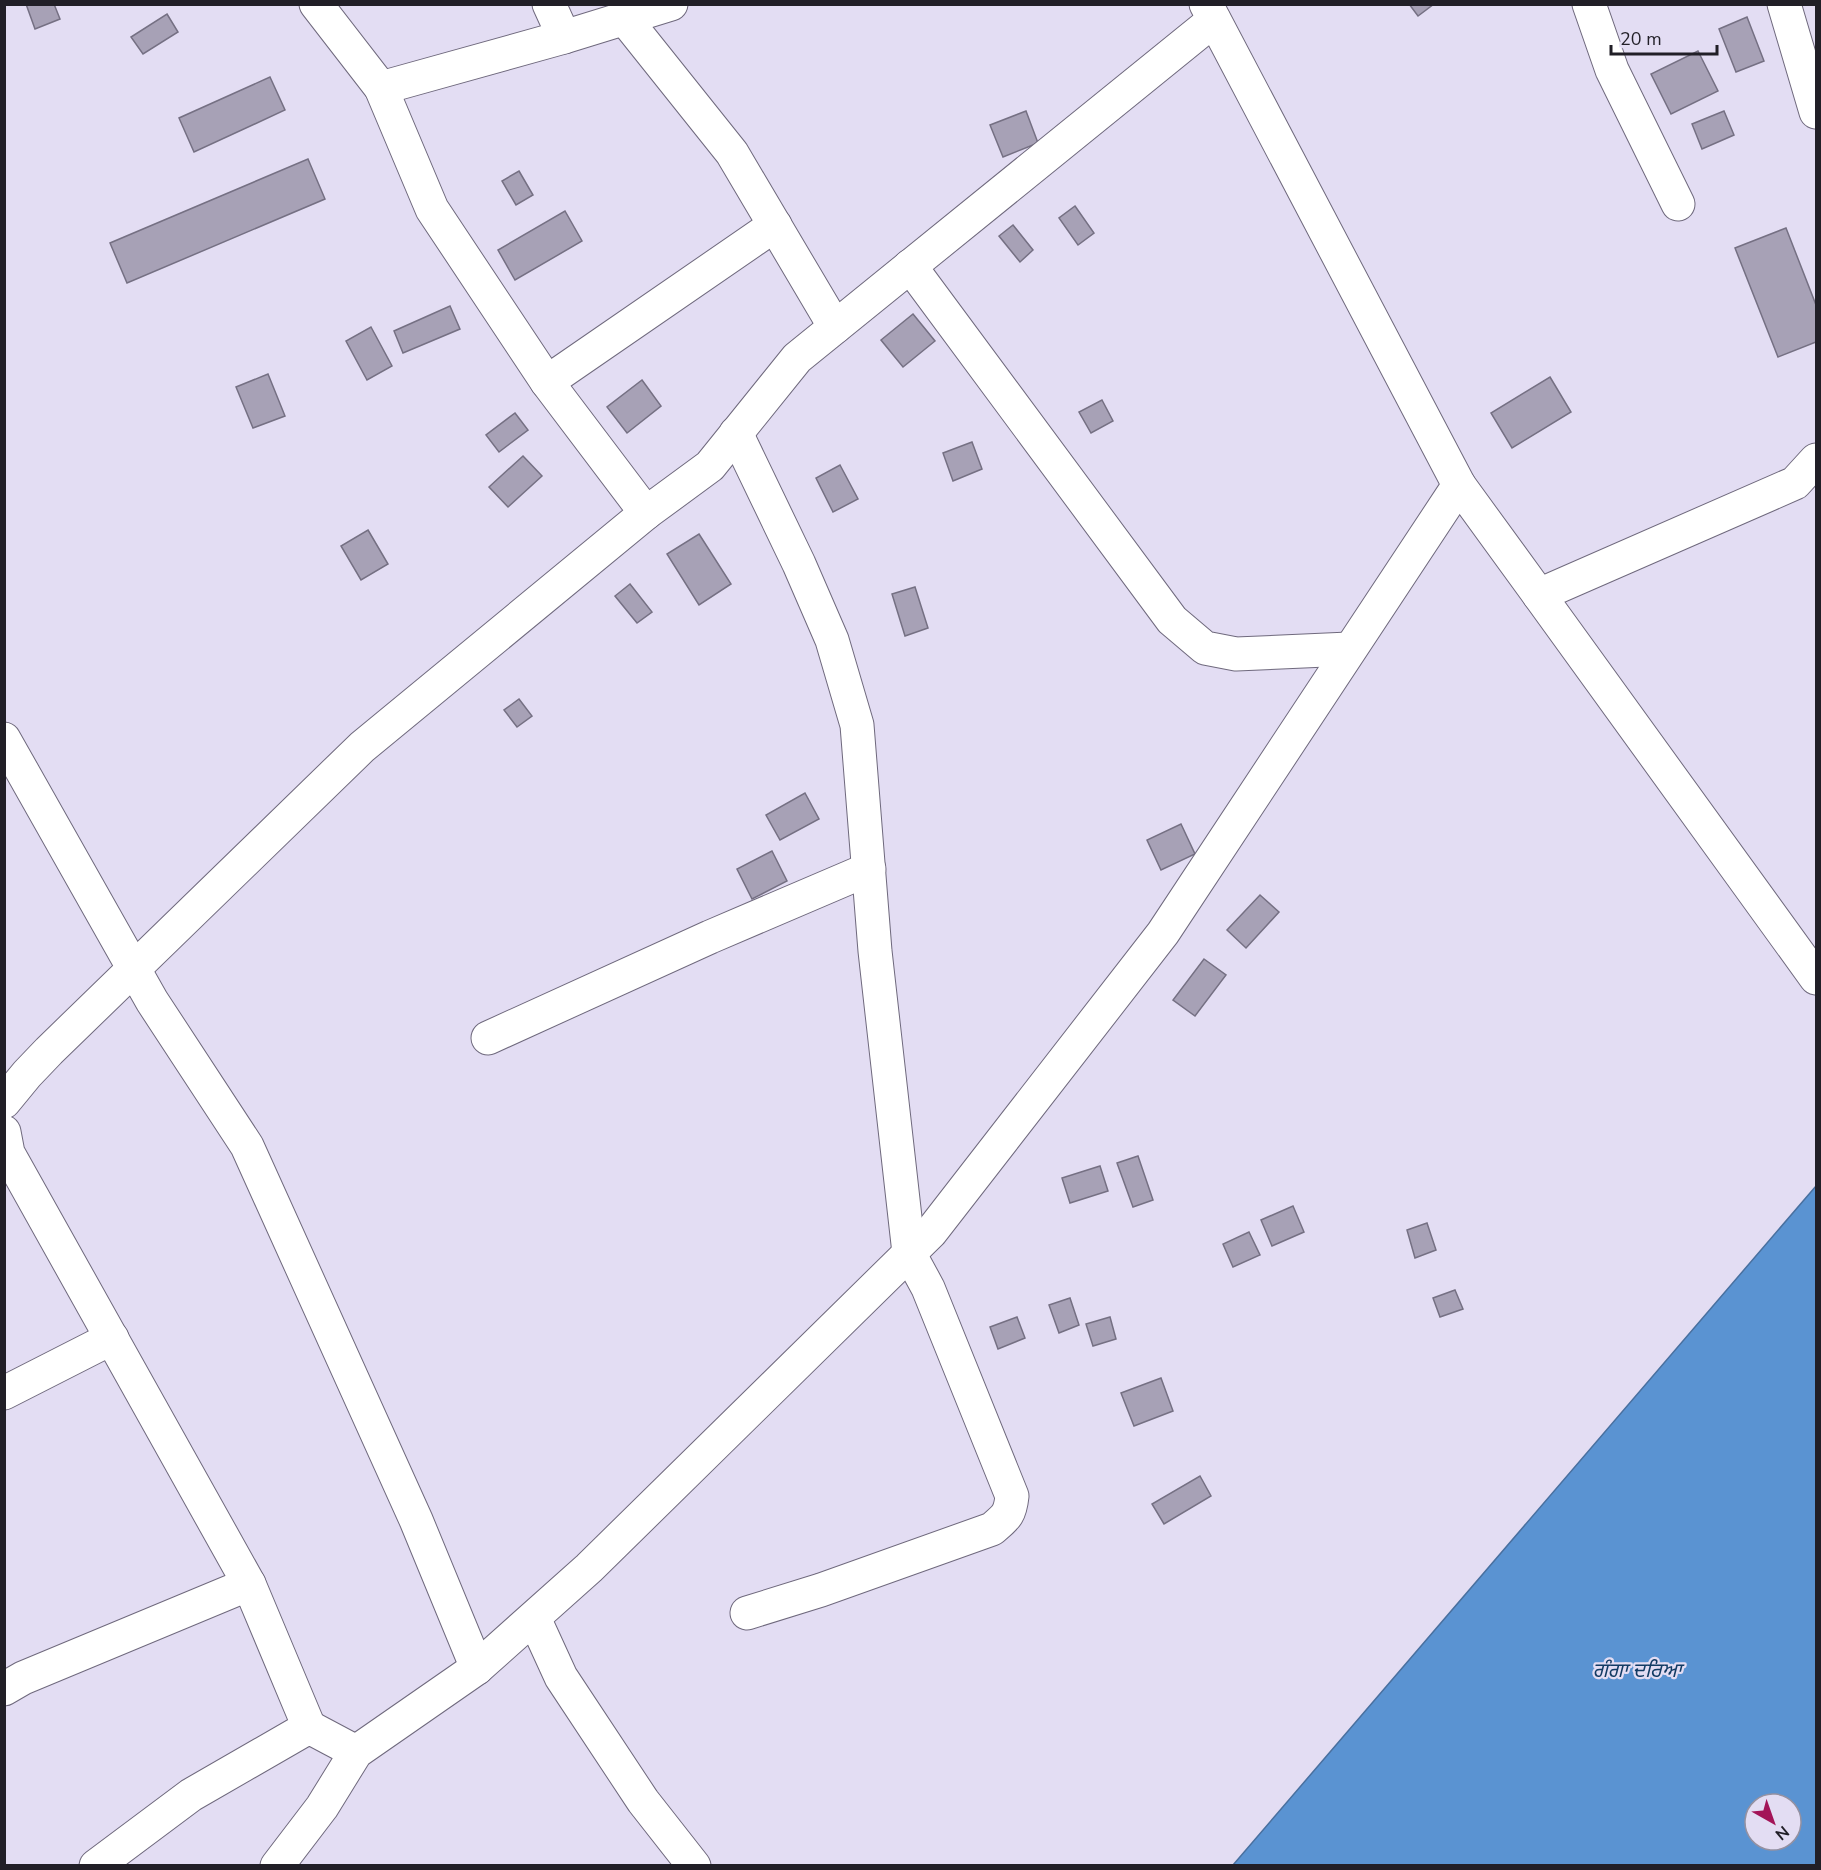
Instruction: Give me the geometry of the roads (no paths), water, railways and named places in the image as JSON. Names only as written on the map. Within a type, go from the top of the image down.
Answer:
[{"type":"street","points":[[316,4],[381,88],[432,209],[547,382],[646,513]]},
{"type":"street","points":[[549,4],[564,37]]},
{"type":"street","points":[[381,88],[564,37],[671,4]]},
{"type":"street","points":[[1588,4],[1612,70],[1678,204]]},
{"type":"street","points":[[1784,4],[1816,112]]},
{"type":"street","points":[[4,1102],[49,1051],[362,747],[646,513],[710,466],[797,358],[910,266],[1210,12],[1459,485],[1816,978]]},
{"type":"street","points":[[625,19],[732,153],[835,327]]},
{"type":"street","points":[[547,382],[774,225]]},
{"type":"street","points":[[910,266],[1172,620],[1205,648],[1222,653],[1349,650]]},
{"type":"street","points":[[736,433],[799,564],[832,640],[857,725],[875,951],[909,1253],[928,1288],[1012,1496],[1011,1508],[1007,1516],[992,1529],[821,1590],[747,1613]]},
{"type":"street","points":[[1539,595],[1809,476]]},
{"type":"street","points":[[276,1866],[322,1807],[356,1752],[477,1668],[534,1618],[589,1568],[931,1232],[1163,933],[1459,485]]},
{"type":"street","points":[[4,739],[152,1001],[247,1146],[416,1520],[477,1668]]},
{"type":"street","points":[[488,1038],[710,937],[869,869]]},
{"type":"street","points":[[4,1132],[8,1153],[249,1584],[309,1727],[356,1752]]},
{"type":"street","points":[[4,1393],[112,1338]]},
{"type":"street","points":[[4,1689],[23,1678],[249,1584]]},
{"type":"street","points":[[534,1618],[561,1677],[643,1801],[694,1866]]},
{"type":"street","points":[[96,1866],[191,1795],[309,1727]]},
{"type":"water","name":"ਗੰਗਾ ਦਰਿਆ","points":[[1816,1186],[1816,1865],[1233,1865]]}]
